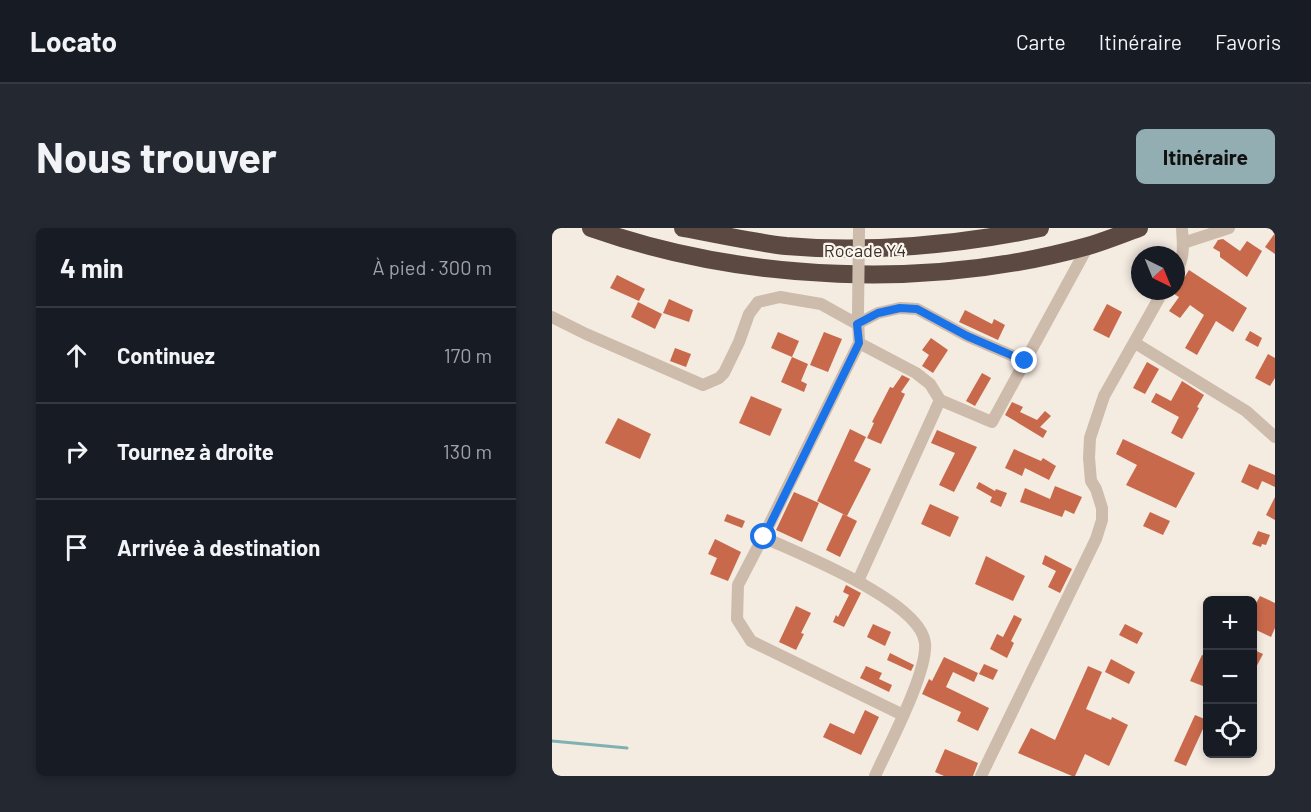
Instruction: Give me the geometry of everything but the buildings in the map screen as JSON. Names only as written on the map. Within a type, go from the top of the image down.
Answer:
[{"type":"highway","name":"Rocade Y4","points":[[591,228],[670,252],[789,272],[867,273],[943,271],[1019,261],[1088,246],[1139,228]]},
{"type":"highway","name":"Rocade Y4","points":[[683,228],[786,246],[867,248],[938,244],[1040,228]]},
{"type":"street","points":[[859,228],[859,343],[738,585],[737,619],[751,641],[903,715]]},
{"type":"street","points":[[1182,228],[1182,243],[1229,228]]},
{"type":"street","points":[[859,343],[916,373],[930,384],[940,400],[992,422],[1088,246]]},
{"type":"street","points":[[552,317],[702,385],[719,378],[724,373],[749,314],[758,302],[780,297],[821,304],[858,318],[900,308],[917,309],[967,336],[1025,361]]},
{"type":"street","points":[[981,776],[1099,530],[1102,508],[1091,481],[1090,438],[1104,396],[1157,300]]},
{"type":"street","points":[[1135,343],[1246,411],[1275,437]]},
{"type":"street","points":[[858,581],[940,400]]},
{"type":"street","points":[[764,537],[885,596],[900,607],[925,640],[925,651],[920,670],[903,715],[875,776]]},
{"type":"waterway","points":[[552,741],[627,748]]},
{"type":"route","points":[[764,537],[859,343],[857,324],[878,313],[900,308],[917,309],[967,336],[1025,361]]}]
